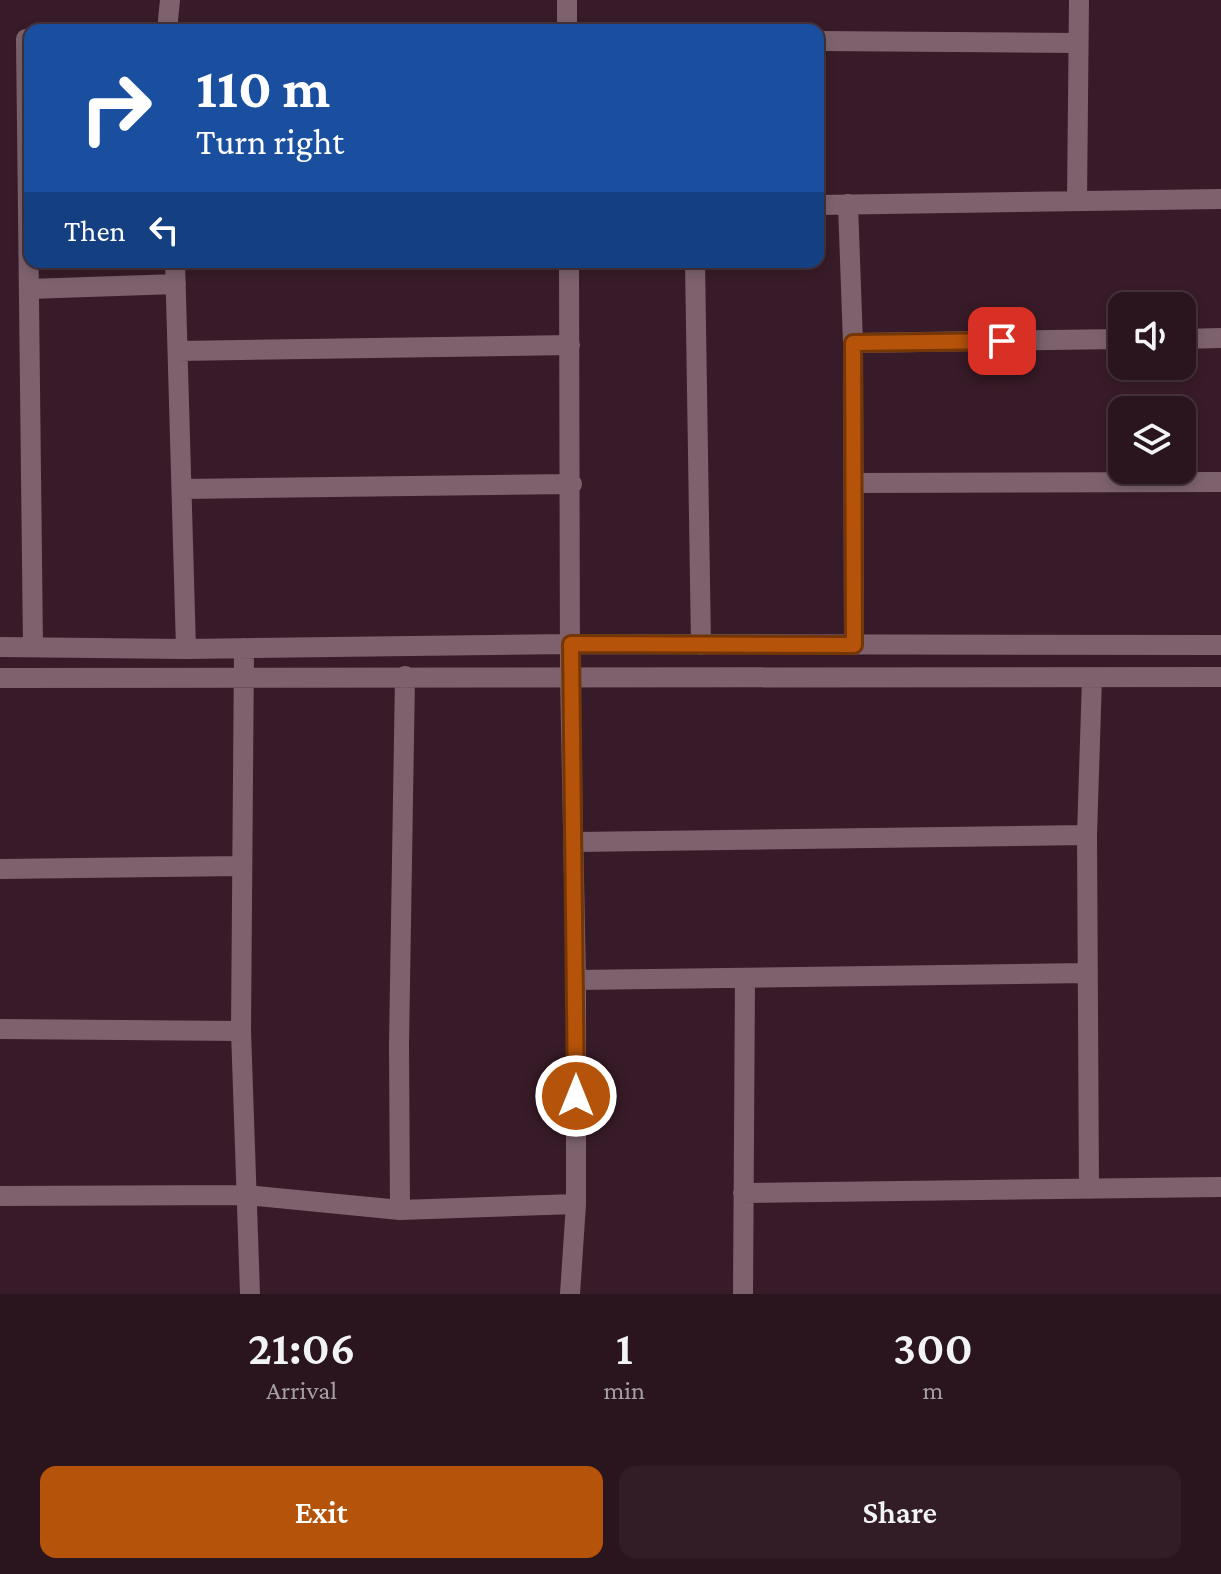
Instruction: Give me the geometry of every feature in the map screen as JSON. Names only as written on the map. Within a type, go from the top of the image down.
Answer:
[{"type":"street","points":[[168,24],[170,0]]},
{"type":"street","points":[[567,0],[567,24]]},
{"type":"street","points":[[1077,201],[1079,0]]},
{"type":"street","points":[[824,41],[1078,43]]},
{"type":"street","points":[[824,205],[1221,199]]},
{"type":"street","points":[[848,204],[853,343],[854,645]]},
{"type":"street","points":[[29,268],[33,647]]},
{"type":"street","points":[[175,268],[186,649]]},
{"type":"street","points":[[569,268],[572,484],[570,676],[576,980],[576,1204],[570,1294]]},
{"type":"street","points":[[695,268],[701,645]]},
{"type":"street","points":[[29,289],[176,284]]},
{"type":"street","points":[[1196,339],[1221,338]]},
{"type":"street","points":[[853,343],[1108,339]]},
{"type":"street","points":[[178,351],[570,345]]},
{"type":"street","points":[[854,483],[1221,482]]},
{"type":"street","points":[[183,489],[572,484]]},
{"type":"street","points":[[0,647],[1221,645]]},
{"type":"street","points":[[244,648],[241,1031],[250,1294]]},
{"type":"street","points":[[400,1210],[399,1045],[405,676]]},
{"type":"street","points":[[0,678],[1221,677]]},
{"type":"street","points":[[1089,1189],[1087,835],[1092,678]]},
{"type":"street","points":[[575,842],[1087,835]]},
{"type":"street","points":[[0,869],[241,866]]},
{"type":"street","points":[[576,980],[1088,973]]},
{"type":"street","points":[[743,1294],[745,978]]},
{"type":"street","points":[[0,1029],[241,1031]]},
{"type":"street","points":[[743,1193],[1221,1187]]},
{"type":"street","points":[[0,1196],[246,1195],[400,1210],[576,1204]]},
{"type":"route","points":[[576,1096],[571,644],[854,645],[853,343],[1002,341]]}]
